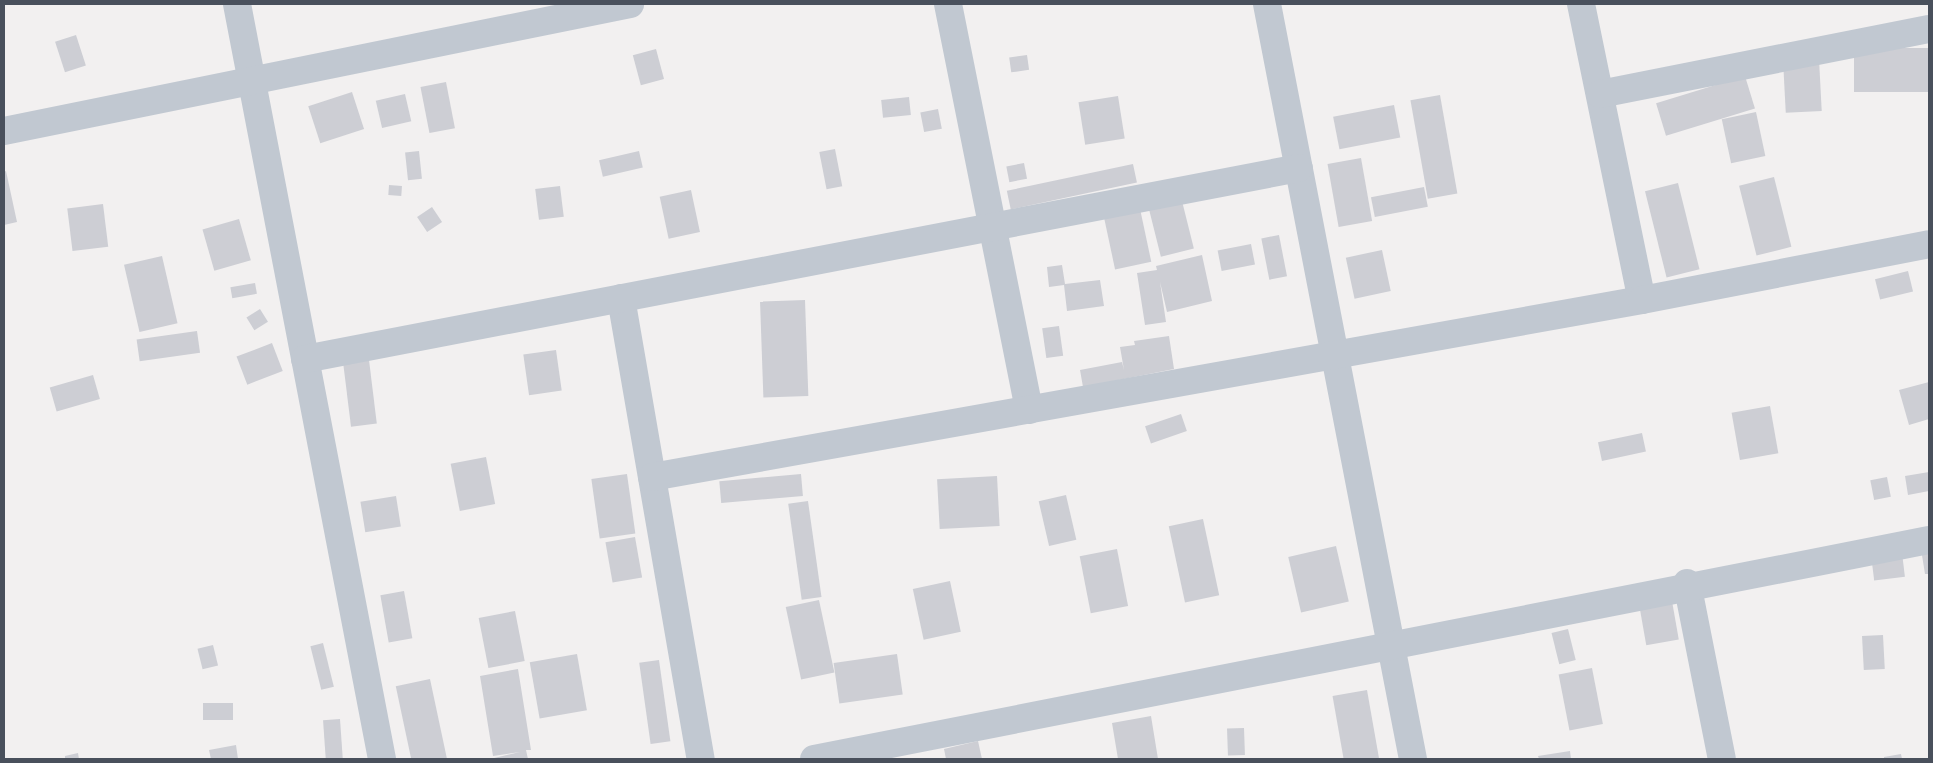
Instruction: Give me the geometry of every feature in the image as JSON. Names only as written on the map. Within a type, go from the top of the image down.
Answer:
[{"type":"street","points":[[237,4],[382,759]]},
{"type":"street","points":[[4,131],[630,4]]},
{"type":"street","points":[[948,4],[1029,410]]},
{"type":"street","points":[[1267,4],[1413,759]]},
{"type":"street","points":[[1581,4],[1642,300]]},
{"type":"street","points":[[1600,94],[1929,29]]},
{"type":"street","points":[[305,359],[1299,168]]},
{"type":"street","points":[[652,477],[1642,300],[1929,244]]},
{"type":"street","points":[[621,298],[701,759]]},
{"type":"street","points":[[814,759],[1391,646],[1687,585],[1929,540]]},
{"type":"street","points":[[1687,585],[1722,759]]},
{"type":"building","points":[[76,35],[86,65],[65,72],[55,42]]},
{"type":"building","points":[[1854,48],[1929,48],[1929,92],[1854,92]]},
{"type":"building","points":[[656,49],[664,79],[641,85],[633,55]]},
{"type":"building","points":[[1027,55],[1029,70],[1011,72],[1009,58]]},
{"type":"building","points":[[1819,59],[1822,111],[1786,113],[1783,61]]},
{"type":"building","points":[[1745,76],[1755,109],[1666,136],[1656,103]]},
{"type":"building","points":[[446,82],[455,128],[429,133],[420,87]]},
{"type":"building","points":[[352,92],[364,129],[320,143],[308,106]]},
{"type":"building","points":[[405,94],[411,121],[382,128],[376,101]]},
{"type":"building","points":[[1440,95],[1457,193],[1428,199],[1410,100]]},
{"type":"building","points":[[1118,96],[1125,138],[1085,145],[1078,102]]},
{"type":"building","points":[[909,97],[911,115],[883,118],[881,100]]},
{"type":"building","points":[[1394,105],[1400,137],[1339,149],[1333,117]]},
{"type":"building","points":[[938,109],[942,129],[924,132],[920,112]]},
{"type":"building","points":[[1756,112],[1765,156],[1731,163],[1722,119]]},
{"type":"building","points":[[835,149],[842,186],[827,189],[819,152]]},
{"type":"building","points":[[419,151],[422,179],[408,180],[405,152]]},
{"type":"building","points":[[639,151],[643,168],[603,177],[599,160]]},
{"type":"building","points":[[1361,158],[1372,221],[1339,227],[1328,164]]},
{"type":"building","points":[[1024,163],[1027,179],[1009,182],[1006,166]]},
{"type":"building","points":[[1133,164],[1137,183],[1011,209],[1007,191]]},
{"type":"building","points":[[6,171],[17,222],[4,225],[4,172]]},
{"type":"building","points":[[1774,177],[1791,247],[1756,256],[1739,186]]},
{"type":"building","points":[[1678,183],[1700,269],[1667,278],[1645,191]]},
{"type":"building","points":[[389,185],[402,186],[401,196],[388,195]]},
{"type":"building","points":[[560,186],[564,217],[539,220],[535,189]]},
{"type":"building","points":[[1424,187],[1428,207],[1375,217],[1371,197]]},
{"type":"building","points":[[691,190],[700,232],[669,239],[660,197]]},
{"type":"building","points":[[1182,201],[1194,249],[1161,257],[1149,209]]},
{"type":"building","points":[[103,204],[108,247],[73,251],[67,208]]},
{"type":"building","points":[[1139,204],[1151,262],[1115,269],[1103,212]]},
{"type":"building","points":[[432,207],[442,222],[427,232],[417,217]]},
{"type":"building","points":[[239,219],[251,260],[214,271],[202,229]]},
{"type":"building","points":[[1279,235],[1287,276],[1269,280],[1261,238]]},
{"type":"building","points":[[1251,244],[1255,265],[1222,271],[1218,250]]},
{"type":"building","points":[[1382,250],[1391,291],[1355,299],[1346,258]]},
{"type":"building","points":[[1202,255],[1212,301],[1167,312],[1160,282],[1166,322],[1145,325],[1137,273],[1157,270],[1156,266]]},
{"type":"building","points":[[162,256],[178,323],[140,332],[124,265]]},
{"type":"building","points":[[1062,265],[1065,284],[1100,280],[1104,306],[1067,311],[1064,285],[1049,287],[1047,267]]},
{"type":"building","points":[[1908,271],[1913,291],[1880,300],[1875,279]]},
{"type":"building","points":[[255,283],[257,294],[232,298],[230,287]]},
{"type":"building","points":[[805,300],[808,396],[763,398],[760,302]]},
{"type":"building","points":[[260,309],[268,322],[254,330],[246,317]]},
{"type":"building","points":[[1059,326],[1063,356],[1046,358],[1042,328]]},
{"type":"building","points":[[197,331],[200,353],[140,361],[137,339]]},
{"type":"building","points":[[1169,336],[1174,369],[1083,387],[1080,370],[1122,362],[1124,370],[1120,347],[1135,345],[1134,341]]},
{"type":"building","points":[[272,343],[283,371],[247,385],[237,357]]},
{"type":"building","points":[[556,350],[562,391],[529,395],[523,355]]},
{"type":"building","points":[[369,360],[377,424],[351,427],[343,363]]},
{"type":"building","points":[[93,375],[100,399],[57,411],[50,387]]},
{"type":"building","points":[[1929,382],[1929,419],[1909,425],[1899,390]]},
{"type":"building","points":[[1770,406],[1778,453],[1740,460],[1732,413]]},
{"type":"building","points":[[1181,414],[1187,431],[1151,443],[1145,426]]},
{"type":"building","points":[[1642,433],[1646,452],[1602,461],[1598,442]]},
{"type":"building","points":[[486,457],[495,504],[460,511],[451,464]]},
{"type":"building","points":[[1929,472],[1929,491],[1908,495],[1905,476]]},
{"type":"building","points":[[627,474],[635,533],[600,538],[591,479]]},
{"type":"building","points":[[801,474],[803,496],[721,503],[719,481]]},
{"type":"building","points":[[997,476],[1000,526],[940,529],[937,479]]},
{"type":"building","points":[[1887,477],[1891,497],[1874,500],[1870,480]]},
{"type":"building","points":[[1066,495],[1076,540],[1049,546],[1039,501]]},
{"type":"building","points":[[396,496],[401,527],[365,532],[360,502]]},
{"type":"building","points":[[808,501],[821,597],[802,600],[788,504]]},
{"type":"building","points":[[1203,519],[1219,595],[1185,603],[1169,526]]},
{"type":"building","points":[[635,537],[642,577],[613,583],[605,542]]},
{"type":"building","points":[[1336,546],[1349,602],[1301,613],[1288,557]]},
{"type":"building","points":[[1929,548],[1929,574],[1925,574],[1921,549]]},
{"type":"building","points":[[1117,549],[1128,606],[1091,613],[1080,556]]},
{"type":"building","points":[[1902,553],[1905,577],[1874,581],[1871,557]]},
{"type":"building","points":[[950,581],[961,632],[924,640],[913,589]]},
{"type":"building","points":[[404,591],[412,638],[389,642],[380,595]]},
{"type":"building","points":[[819,600],[834,672],[801,679],[786,607]]},
{"type":"building","points":[[1672,601],[1679,639],[1646,645],[1640,607]]},
{"type":"building","points":[[515,611],[525,661],[488,668],[479,618]]},
{"type":"building","points":[[1568,629],[1576,660],[1559,664],[1552,633]]},
{"type":"building","points":[[1883,635],[1885,669],[1864,670],[1862,636]]},
{"type":"building","points":[[323,643],[334,687],[321,690],[310,646]]},
{"type":"building","points":[[213,645],[218,665],[203,669],[197,649]]},
{"type":"building","points":[[577,654],[587,710],[540,718],[530,662]]},
{"type":"building","points":[[897,654],[903,695],[839,704],[834,663]]},
{"type":"building","points":[[659,660],[670,741],[651,744],[639,663]]},
{"type":"building","points":[[1592,668],[1603,724],[1570,730],[1559,674]]},
{"type":"building","points":[[518,669],[531,750],[526,750],[528,759],[490,759],[520,752],[493,756],[480,676]]},
{"type":"building","points":[[430,679],[447,759],[411,759],[396,686]]},
{"type":"building","points":[[1367,690],[1379,759],[1344,759],[1333,696]]},
{"type":"building","points":[[203,703],[233,703],[233,720],[203,720]]},
{"type":"building","points":[[1151,716],[1158,759],[1118,759],[1112,723]]},
{"type":"building","points":[[340,719],[343,759],[326,759],[323,720]]},
{"type":"building","points":[[1244,728],[1245,755],[1228,756],[1227,729]]},
{"type":"building","points":[[978,741],[982,759],[946,759],[944,749]]},
{"type":"building","points":[[236,745],[238,759],[211,759],[209,750]]},
{"type":"building","points":[[1570,751],[1571,759],[1539,759],[1538,756]]},
{"type":"building","points":[[78,753],[79,759],[65,759],[65,756]]},
{"type":"building","points":[[1901,754],[1902,759],[1884,759],[1884,757]]}]
